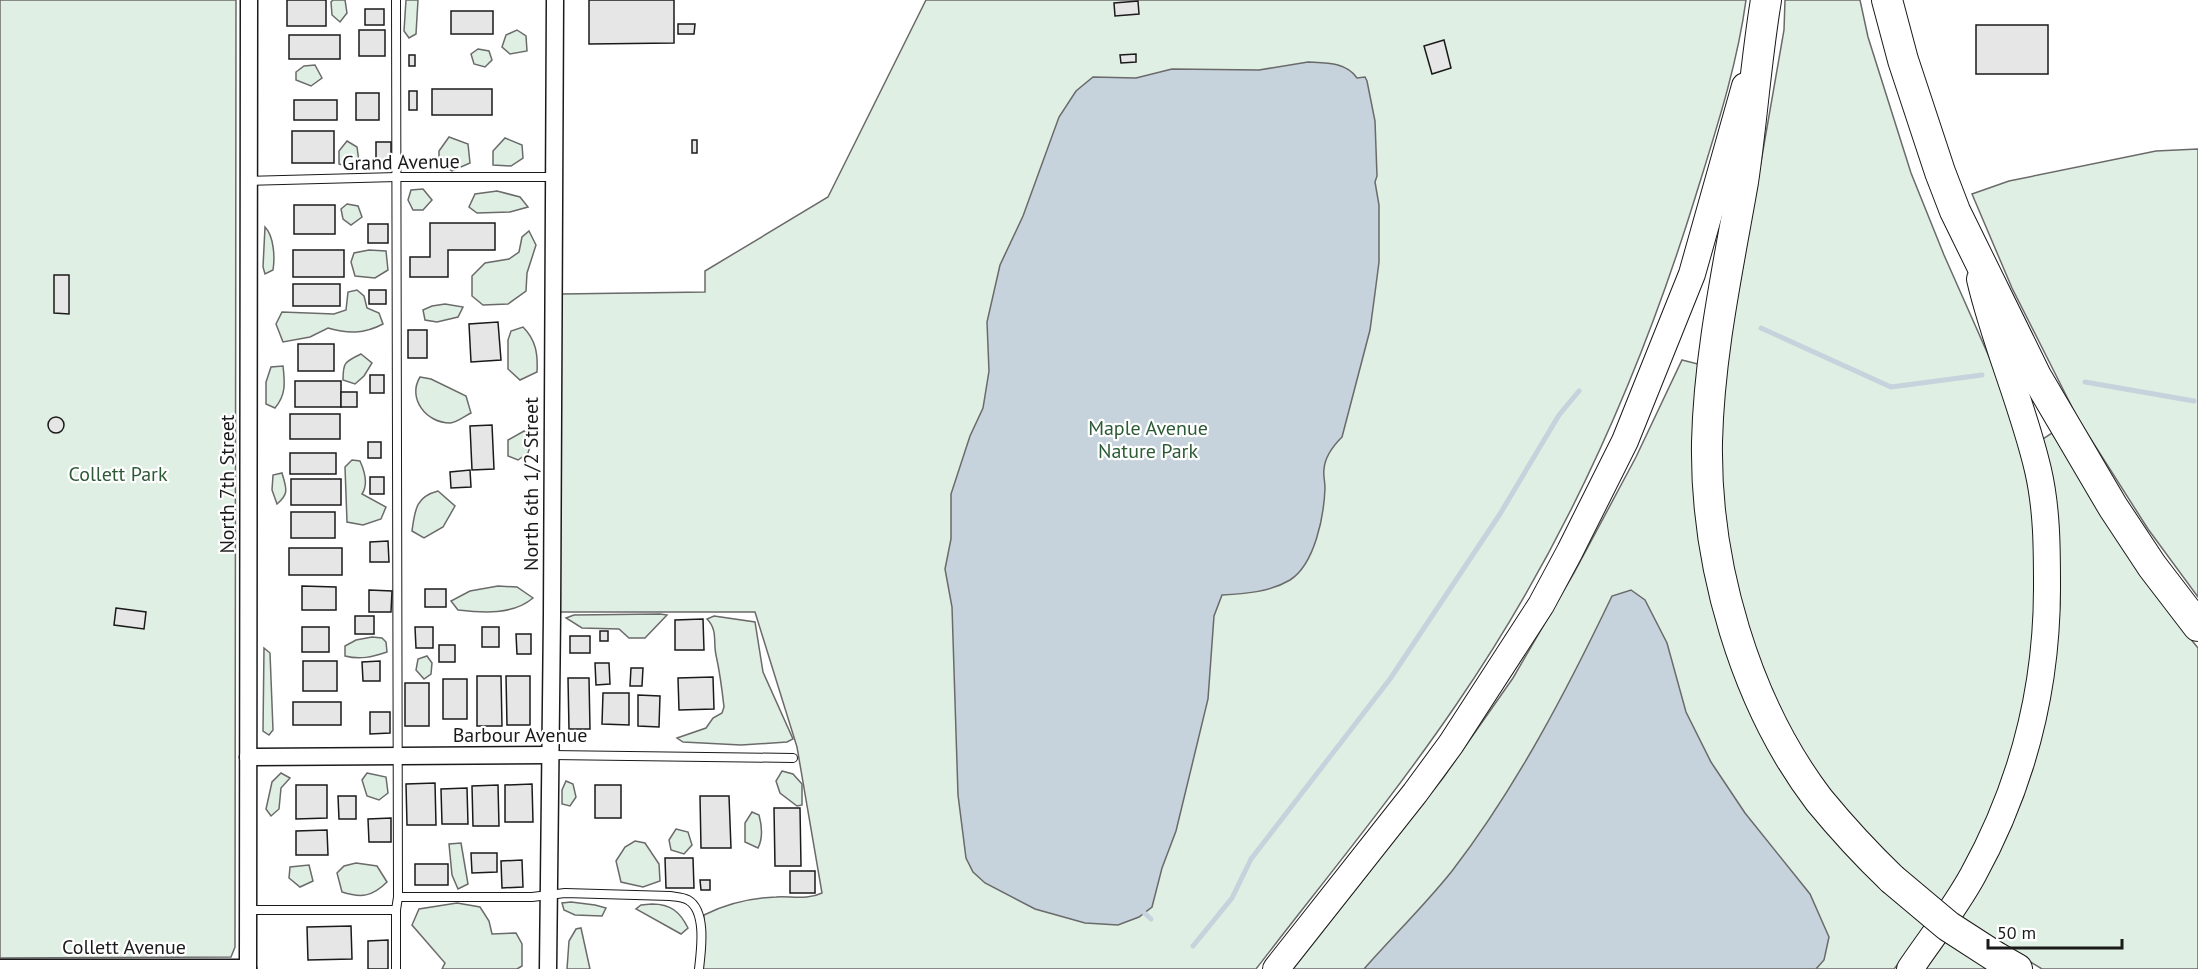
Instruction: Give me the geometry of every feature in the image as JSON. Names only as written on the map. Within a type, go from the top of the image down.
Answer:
[{"type":"highway","points":[[1887,0],[1903,60],[1955,211],[2036,376],[2079,452],[2152,566],[2198,626]]},
{"type":"highway","points":[[1765,11],[1746,161],[1714,354],[1707,443],[1709,496],[1719,574],[1739,643],[1779,735],[1818,798],[1858,846],[1918,903],[1948,926],[2006,963]]},
{"type":"main road","points":[[1276,969],[1451,744],[1540,605],[1596,501],[1638,408],[1692,274],[1765,11]]},
{"type":"main road","points":[[1910,969],[1972,876],[2000,822],[2027,744],[2044,658],[2048,546],[2042,493],[2021,409],[1989,318],[1973,248]]},
{"type":"street","name":"North 7th Street","points":[[248,969],[249,0]]},
{"type":"street","name":"North 6th 1/2 Street","points":[[548,969],[555,0]]},
{"type":"street","name":"Barbour Avenue","points":[[248,756],[551,755]]},
{"type":"street","name":"Collett Avenue","points":[[0,968],[248,969]]},
{"type":"lane","points":[[396,0],[398,897],[396,969]]},
{"type":"lane","name":"Grand Avenue","points":[[249,181],[397,177],[553,177]]},
{"type":"lane","name":"Barbour Avenue","points":[[551,755],[793,758]]},
{"type":"lane","points":[[398,897],[532,897],[550,894],[670,896],[687,899],[695,905],[701,927],[699,969]]},
{"type":"lane","points":[[248,910],[396,910]]},
{"type":"green space","name":"Collett Park","points":[[0,0],[236,0],[235,947],[231,957],[0,958]]},
{"type":"green space","points":[[345,0],[347,13],[340,22],[332,15],[331,2]]},
{"type":"green space","points":[[406,0],[418,0],[416,34],[409,38],[404,31]]},
{"type":"green space","name":"Maple Avenue Nature Park","points":[[926,0],[1746,0],[1725,100],[1673,265],[1623,396],[1564,524],[1530,586],[1456,705],[1383,806],[1256,969],[702,969],[704,915],[748,900],[805,897],[822,893],[797,747],[755,612],[558,612],[561,294],[705,292],[705,271],[828,197]]},
{"type":"green space","points":[[1785,0],[1860,0],[1868,37],[1911,173],[1944,255],[2006,395],[2024,457],[2033,504],[2038,603],[2025,715],[1997,804],[1943,906],[1901,870],[1836,800],[1794,738],[1765,681],[1730,567],[1718,442],[1724,374],[1784,30]]},
{"type":"green space","points":[[517,30],[526,36],[527,51],[510,54],[502,47],[506,35]]},
{"type":"green space","points":[[478,49],[489,51],[492,60],[485,67],[474,64],[471,54]]},
{"type":"green space","points":[[315,65],[322,78],[311,86],[296,80],[296,72],[304,66]]},
{"type":"green space","points":[[449,137],[468,144],[470,163],[452,171],[439,163],[439,151]]},
{"type":"green space","points":[[505,138],[522,145],[523,158],[511,166],[493,165],[493,151]]},
{"type":"green space","points":[[347,141],[357,147],[359,162],[351,168],[339,164],[339,151]]},
{"type":"green space","points":[[2198,149],[2198,597],[2148,529],[2078,419],[2012,288],[1972,194],[2009,181],[2156,151]]},
{"type":"green space","points":[[423,189],[432,200],[423,210],[413,210],[408,200],[411,190]]},
{"type":"green space","points":[[497,191],[520,197],[528,207],[510,212],[477,213],[469,207],[475,194]]},
{"type":"green space","points":[[347,204],[358,206],[362,217],[351,225],[343,219],[341,209]]},
{"type":"green space","points":[[265,227],[272,241],[274,259],[273,270],[265,274],[263,267]]},
{"type":"green space","points":[[529,231],[536,245],[527,273],[526,291],[508,304],[483,305],[472,296],[472,276],[485,263],[509,259],[519,252],[522,237]]},
{"type":"green space","points":[[369,250],[386,251],[388,270],[375,278],[355,276],[351,262],[354,253]]},
{"type":"green space","points":[[357,290],[364,296],[367,308],[379,313],[383,324],[356,332],[328,328],[310,337],[283,342],[276,324],[282,312],[334,314],[346,310],[348,292]]},
{"type":"green space","points":[[445,304],[463,307],[458,317],[437,322],[425,320],[423,310]]},
{"type":"green space","points":[[523,327],[531,337],[535,348],[537,372],[520,380],[508,369],[508,340],[511,331]]},
{"type":"green space","points":[[361,354],[372,363],[364,376],[355,384],[343,380],[343,370],[346,364]]},
{"type":"green space","points":[[1682,360],[1702,365],[1747,695],[1928,927],[1894,969],[1293,969],[1443,778],[1513,678],[1574,573],[1636,457]]},
{"type":"green space","points":[[283,366],[284,388],[275,408],[266,404],[266,382],[271,367]]},
{"type":"green space","points":[[420,377],[431,379],[466,396],[471,413],[450,423],[433,419],[417,401],[417,385]]},
{"type":"green space","points":[[524,431],[532,440],[528,453],[518,460],[508,456],[508,440]]},
{"type":"green space","points":[[2052,433],[2176,621],[2198,648],[2198,969],[2042,969],[1960,919],[2006,837],[2033,767],[2047,713],[2060,603],[2059,551],[2041,440]]},
{"type":"green space","points":[[352,460],[360,461],[363,470],[365,483],[362,494],[386,507],[381,519],[363,525],[347,522],[345,467]]},
{"type":"green space","points":[[282,473],[286,486],[285,493],[277,504],[272,490],[273,475]]},
{"type":"green space","points":[[438,491],[455,506],[443,527],[424,538],[412,531],[415,511],[420,501]]},
{"type":"green space","points":[[498,586],[517,587],[533,598],[525,604],[497,612],[458,610],[451,601],[470,591]]},
{"type":"green space","points":[[574,615],[667,615],[645,638],[629,638],[619,629],[582,628],[566,618]]},
{"type":"green space","points":[[714,616],[755,622],[763,672],[793,739],[787,742],[741,745],[683,742],[677,738],[706,728],[713,718],[722,713],[724,707],[714,632],[707,619]]},
{"type":"green space","points":[[382,638],[386,642],[387,652],[356,658],[345,656],[345,646],[356,640]]},
{"type":"green space","points":[[264,648],[270,653],[273,730],[269,735],[263,731]]},
{"type":"green space","points":[[427,656],[432,663],[431,674],[424,679],[416,670],[418,659]]},
{"type":"green space","points":[[782,771],[793,774],[802,784],[802,805],[797,806],[780,793],[776,781]]},
{"type":"green space","points":[[281,773],[290,778],[281,788],[279,809],[271,816],[266,809],[272,782]]},
{"type":"green space","points":[[367,773],[386,777],[388,793],[379,800],[367,796],[362,780]]},
{"type":"green space","points":[[566,781],[573,784],[576,797],[570,806],[562,804],[562,790]]},
{"type":"green space","points":[[752,812],[759,815],[761,823],[758,848],[745,842],[745,823]]},
{"type":"green space","points":[[676,829],[688,832],[692,845],[684,854],[671,850],[669,840]]},
{"type":"green space","points":[[635,841],[645,843],[659,864],[660,881],[643,887],[621,882],[616,861],[625,847]]},
{"type":"green space","points":[[461,843],[468,884],[458,889],[452,875],[449,844]]},
{"type":"green space","points":[[356,863],[377,866],[387,882],[376,891],[366,895],[342,892],[337,873],[344,866]]},
{"type":"green space","points":[[309,865],[313,881],[300,887],[289,878],[290,867]]},
{"type":"green space","points":[[571,902],[606,908],[602,916],[575,915],[564,910],[562,903]]},
{"type":"green space","points":[[457,903],[480,907],[489,921],[492,934],[516,933],[522,944],[522,966],[517,969],[442,969],[445,963],[412,925],[419,909]]},
{"type":"green space","points":[[641,905],[670,907],[682,918],[688,928],[681,934],[636,909]]},
{"type":"green space","points":[[581,928],[590,969],[567,969],[569,941],[576,929]]},
{"type":"green space","points":[[1946,940],[1991,969],[1923,969]]},
{"type":"shaded area","points":[[1308,62],[1341,66],[1357,78],[1365,77],[1367,81],[1375,121],[1377,176],[1375,182],[1379,205],[1379,262],[1370,330],[1342,437],[1330,451],[1326,460],[1320,525],[1312,551],[1299,573],[1282,584],[1265,590],[1222,595],[1214,616],[1208,699],[1176,831],[1162,868],[1152,907],[1139,917],[1118,925],[1085,923],[1035,909],[985,883],[973,872],[966,858],[958,795],[952,607],[945,569],[951,539],[951,494],[970,436],[983,408],[989,371],[987,322],[1000,265],[1023,216],[1059,117],[1076,91],[1093,77],[1136,78],[1172,69],[1259,70]]},
{"type":"shaded area","points":[[1631,590],[1645,600],[1667,643],[1686,712],[1711,762],[1745,813],[1810,894],[1829,937],[1824,960],[1816,969],[1364,969],[1442,884],[1475,839],[1539,738],[1612,596]]},
{"type":"building","points":[[287,0],[326,0],[326,26],[287,26]]},
{"type":"building","points":[[589,0],[674,0],[674,43],[589,44]]},
{"type":"building","points":[[1138,1],[1139,14],[1115,16],[1114,3]]},
{"type":"building","points":[[365,9],[384,9],[384,25],[365,25]]},
{"type":"building","points":[[451,11],[493,11],[493,34],[451,34]]},
{"type":"building","points":[[678,24],[695,24],[694,34],[678,34]]},
{"type":"building","points":[[1976,25],[2048,25],[2048,74],[1976,74]]},
{"type":"building","points":[[359,30],[385,30],[385,56],[359,56]]},
{"type":"building","points":[[289,35],[340,35],[340,59],[289,59]]},
{"type":"building","points":[[1444,40],[1451,68],[1432,74],[1424,46]]},
{"type":"building","points":[[1136,54],[1136,62],[1121,63],[1120,55]]},
{"type":"building","points":[[409,55],[415,55],[415,66],[409,66]]},
{"type":"building","points":[[432,89],[492,89],[492,115],[432,115]]},
{"type":"building","points":[[409,91],[417,91],[417,110],[409,110]]},
{"type":"building","points":[[356,93],[379,93],[379,120],[356,120]]},
{"type":"building","points":[[294,100],[337,100],[337,120],[294,120]]},
{"type":"building","points":[[292,131],[334,131],[334,163],[292,163]]},
{"type":"building","points":[[692,140],[697,140],[697,153],[692,153]]},
{"type":"building","points":[[376,142],[391,142],[391,160],[376,160]]},
{"type":"building","points":[[294,205],[335,205],[335,234],[294,234]]},
{"type":"building","points":[[430,223],[495,223],[495,250],[448,250],[448,277],[410,277],[410,257],[430,257]]},
{"type":"building","points":[[368,224],[388,224],[388,243],[368,243]]},
{"type":"building","points":[[293,250],[344,250],[344,277],[293,277]]},
{"type":"building","points":[[54,275],[69,275],[69,314],[54,313]]},
{"type":"building","points":[[293,284],[340,284],[340,306],[293,306]]},
{"type":"building","points":[[369,290],[386,290],[386,304],[369,304]]},
{"type":"building","points":[[498,322],[501,360],[471,362],[469,324]]},
{"type":"building","points":[[408,330],[427,330],[427,358],[408,358]]},
{"type":"building","points":[[298,344],[334,344],[334,371],[298,371]]},
{"type":"building","points":[[370,375],[384,375],[384,393],[370,393]]},
{"type":"building","points":[[295,381],[341,381],[341,407],[295,407]]},
{"type":"building","points":[[341,392],[357,392],[357,407],[341,407]]},
{"type":"building","points":[[290,414],[340,414],[340,439],[290,439]]},
{"type":"building","points":[[53,417],[59,417],[64,425],[62,431],[53,433],[48,428],[48,422]]},
{"type":"building","points":[[492,425],[494,469],[472,470],[470,426]]},
{"type":"building","points":[[368,442],[381,442],[381,458],[368,458]]},
{"type":"building","points":[[290,453],[336,453],[336,474],[290,474]]},
{"type":"building","points":[[470,470],[471,487],[451,488],[450,472]]},
{"type":"building","points":[[370,477],[384,477],[384,494],[370,494]]},
{"type":"building","points":[[291,479],[341,479],[341,505],[291,505]]},
{"type":"building","points":[[291,512],[335,512],[335,538],[291,538]]},
{"type":"building","points":[[388,541],[389,562],[370,562],[370,542]]},
{"type":"building","points":[[289,548],[342,548],[342,575],[289,575]]},
{"type":"building","points":[[302,586],[336,587],[336,610],[302,610]]},
{"type":"building","points":[[425,589],[446,589],[446,607],[425,607]]},
{"type":"building","points":[[369,590],[392,591],[391,612],[369,612]]},
{"type":"building","points":[[116,608],[146,612],[144,629],[114,625]]},
{"type":"building","points":[[355,616],[374,616],[374,634],[355,634]]},
{"type":"building","points":[[703,619],[704,650],[675,650],[675,620]]},
{"type":"building","points":[[302,627],[329,627],[329,652],[302,652]]},
{"type":"building","points":[[415,627],[433,627],[433,648],[416,648]]},
{"type":"building","points":[[482,627],[499,627],[499,647],[482,647]]},
{"type":"building","points":[[600,631],[608,631],[608,641],[600,641]]},
{"type":"building","points":[[516,634],[531,634],[531,654],[517,654]]},
{"type":"building","points":[[570,636],[590,636],[590,653],[570,653]]},
{"type":"building","points":[[439,645],[455,645],[455,662],[439,662]]},
{"type":"building","points":[[303,661],[337,661],[337,691],[303,691]]},
{"type":"building","points":[[380,661],[380,681],[363,681],[362,662]]},
{"type":"building","points":[[595,663],[609,663],[610,684],[596,685]]},
{"type":"building","points":[[631,668],[643,668],[642,686],[630,686]]},
{"type":"building","points":[[477,676],[501,676],[502,726],[477,726]]},
{"type":"building","points":[[506,676],[530,676],[530,725],[507,725]]},
{"type":"building","points":[[713,677],[714,709],[679,710],[678,678]]},
{"type":"building","points":[[568,678],[589,678],[590,729],[569,729]]},
{"type":"building","points":[[443,679],[467,679],[467,719],[443,719]]},
{"type":"building","points":[[405,683],[429,683],[429,726],[405,726]]},
{"type":"building","points":[[603,693],[629,693],[629,725],[602,724]]},
{"type":"building","points":[[638,695],[660,696],[659,727],[638,726]]},
{"type":"building","points":[[293,702],[341,702],[341,725],[293,725]]},
{"type":"building","points":[[370,712],[390,712],[390,733],[370,734]]},
{"type":"building","points":[[435,783],[436,825],[407,825],[406,784]]},
{"type":"building","points":[[532,784],[533,822],[505,822],[505,785]]},
{"type":"building","points":[[296,785],[327,785],[327,818],[296,819]]},
{"type":"building","points":[[498,785],[499,826],[473,826],[472,786]]},
{"type":"building","points":[[595,785],[621,785],[621,818],[595,818]]},
{"type":"building","points":[[467,788],[468,824],[442,824],[441,789]]},
{"type":"building","points":[[338,796],[356,796],[356,819],[339,819]]},
{"type":"building","points":[[700,796],[729,796],[731,848],[701,848]]},
{"type":"building","points":[[774,808],[800,808],[801,866],[775,866]]},
{"type":"building","points":[[391,818],[391,842],[369,842],[368,819]]},
{"type":"building","points":[[327,830],[328,855],[296,855],[296,831]]},
{"type":"building","points":[[471,853],[497,853],[497,872],[472,873]]},
{"type":"building","points":[[665,858],[693,858],[694,888],[666,888]]},
{"type":"building","points":[[522,860],[523,887],[502,888],[501,861]]},
{"type":"building","points":[[415,864],[448,864],[448,885],[415,885]]},
{"type":"building","points":[[790,871],[815,871],[815,893],[790,893]]},
{"type":"building","points":[[700,880],[710,880],[710,890],[701,890]]},
{"type":"building","points":[[351,926],[352,959],[308,960],[307,927]]},
{"type":"building","points":[[388,940],[388,969],[368,969],[368,941]]},
{"type":"waterway","points":[[1761,328],[1891,387],[1982,375]]},
{"type":"waterway","points":[[2085,382],[2194,401]]},
{"type":"waterway","points":[[1193,946],[1232,898],[1251,859],[1390,679],[1500,514],[1559,415],[1579,391]]},
{"type":"waterway","points":[[1141,910],[1151,919]]}]
